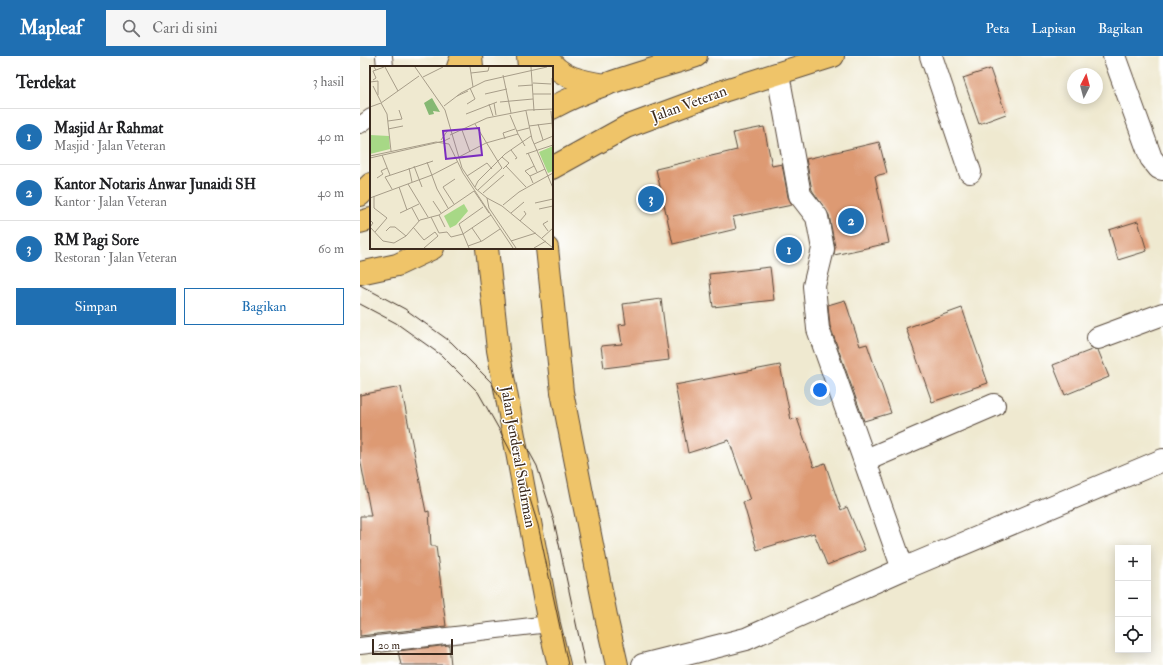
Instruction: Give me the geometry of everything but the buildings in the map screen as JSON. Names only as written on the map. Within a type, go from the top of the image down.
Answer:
[{"type":"main road","points":[[458,66],[462,56]]},
{"type":"main road","points":[[471,56],[472,66]]},
{"type":"main road","points":[[528,56],[529,66]]},
{"type":"main road","points":[[547,56],[552,65],[563,74],[606,85]]},
{"type":"main road","points":[[553,107],[566,100],[606,85],[696,56]]},
{"type":"main road","name":"Jalan Veteran","points":[[553,167],[626,127],[726,90],[833,56]]},
{"type":"main road","points":[[360,195],[370,185]]},
{"type":"main road","points":[[360,222],[370,219]]},
{"type":"main road","points":[[360,273],[397,265],[431,249]]},
{"type":"main road","name":"Jalan Jenderal Sudirman","points":[[487,249],[498,350],[549,624],[559,665]]},
{"type":"main road","points":[[547,249],[562,392],[617,665]]},
{"type":"street","points":[[932,56],[970,172]]},
{"type":"street","points":[[1114,56],[1151,158],[1159,168],[1163,169]]},
{"type":"street","points":[[778,74],[800,195],[817,217],[823,249],[814,286],[818,329],[856,439],[866,460],[903,568]]},
{"type":"street","points":[[1098,338],[1163,314]]},
{"type":"street","points":[[866,460],[994,405]]},
{"type":"street","points":[[643,665],[746,639],[903,568],[1163,460]]},
{"type":"lane","points":[[384,56],[385,66]]},
{"type":"lane","points":[[360,125],[370,118]]},
{"type":"lane","points":[[360,646],[549,624]]},
{"type":"tram line","points":[[360,285],[405,309],[451,342],[491,382],[537,466],[554,521],[585,665]]},
{"type":"tram line","points":[[360,304],[396,323],[441,355],[478,392],[522,473],[538,525],[568,665]]},
{"type":"place","name":"RM Pagi Sore","points":[[651,199]]},
{"type":"place","name":"Kantor Notaris Anwar Junaidi SH","points":[[851,221]]},
{"type":"place","name":"Masjid Ar Rahmat","points":[[789,250]]}]
